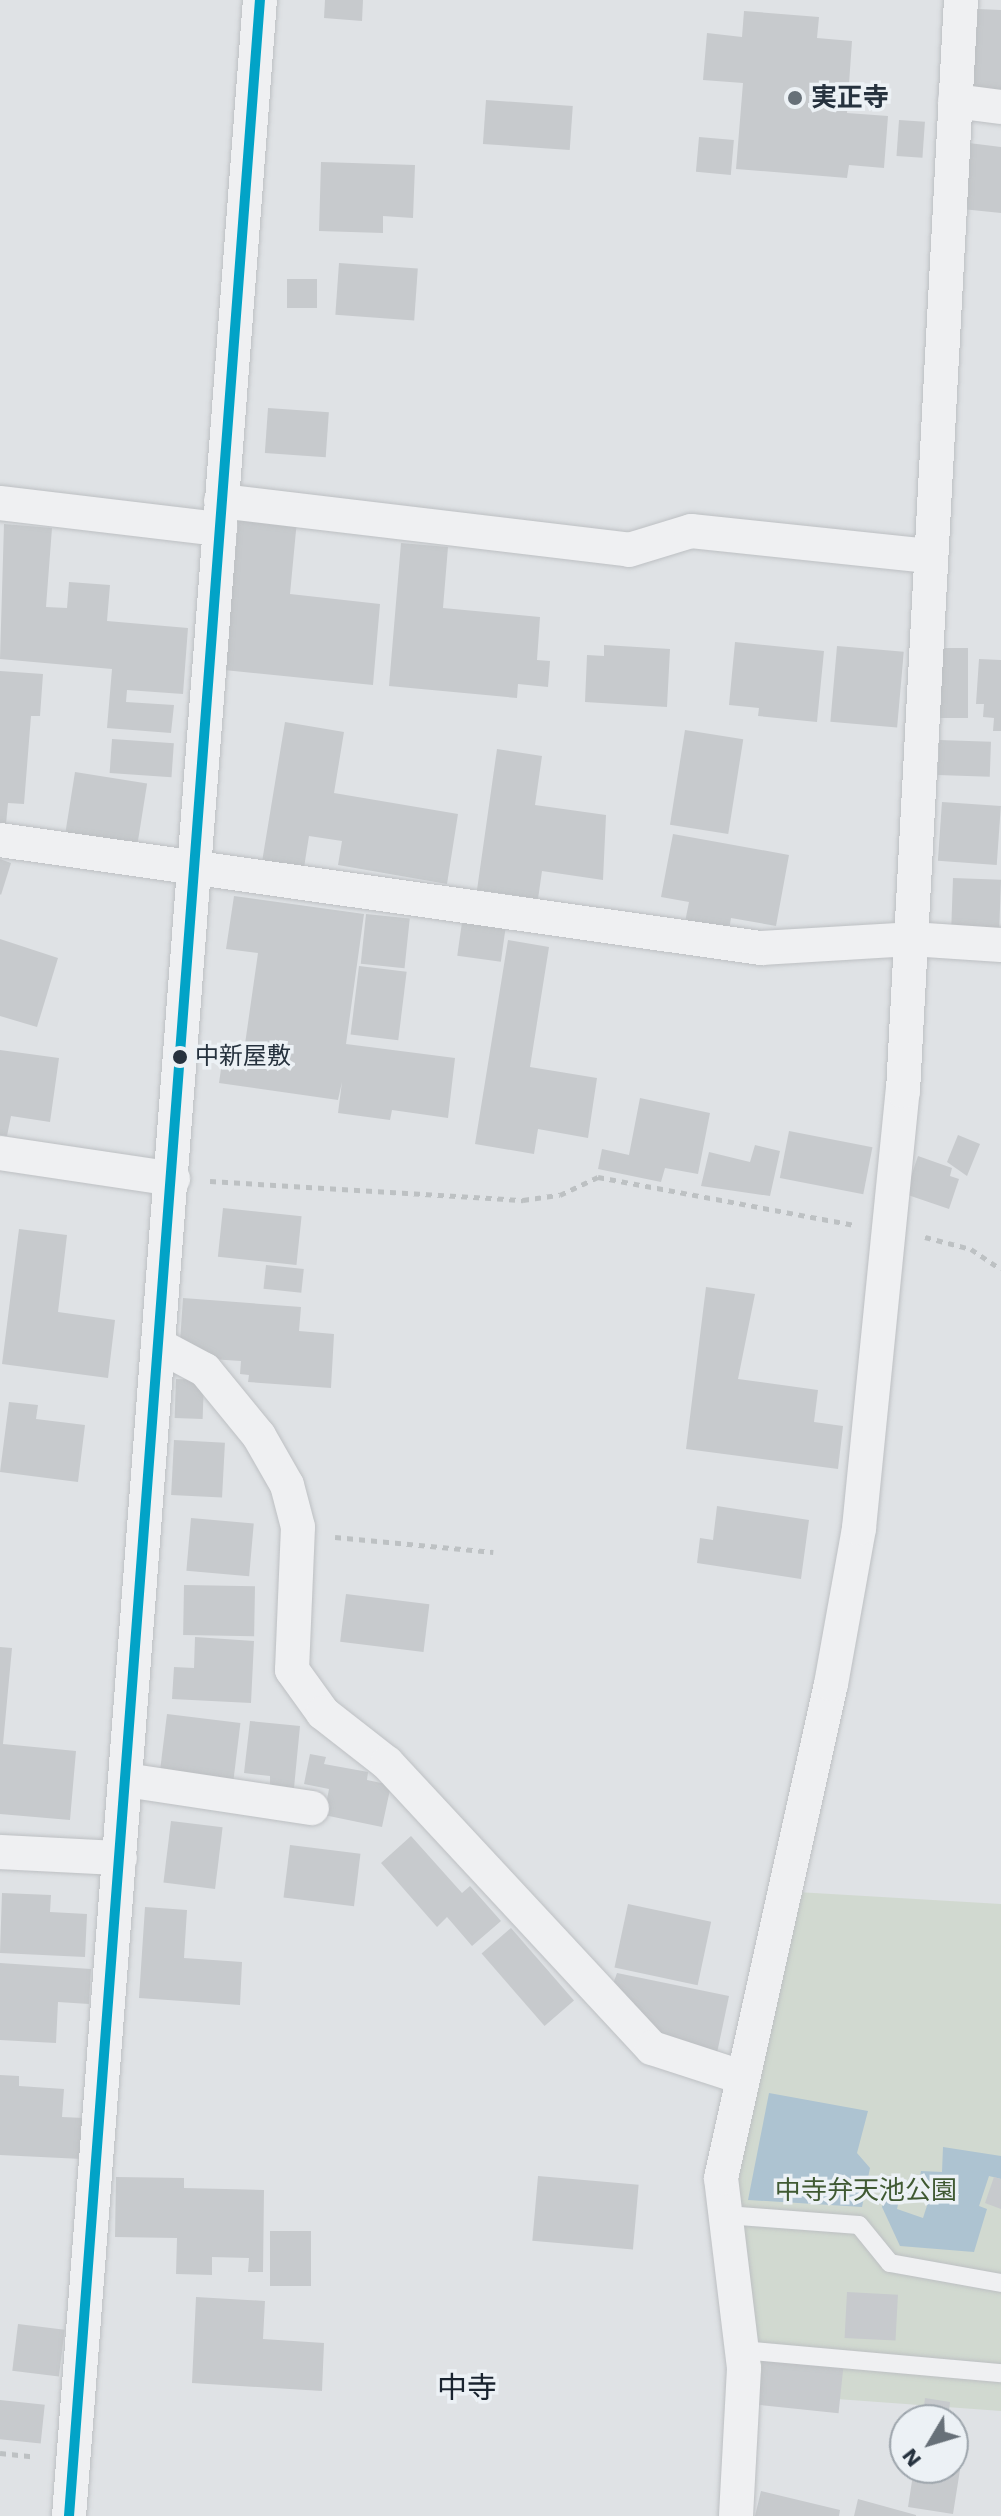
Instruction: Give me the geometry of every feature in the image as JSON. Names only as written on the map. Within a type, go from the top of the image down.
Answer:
[{"type":"street","points":[[69,2516],[197,867],[220,515],[260,0]]},
{"type":"street","points":[[736,2516],[742,2350],[721,2178],[741,2077],[831,1684],[856,1544],[889,1231],[911,939],[961,0]]},
{"type":"street","points":[[955,101],[1001,107]]},
{"type":"street","points":[[0,503],[220,515],[629,550],[691,531],[929,556]]},
{"type":"street","points":[[0,840],[761,948],[911,939],[1001,945]]},
{"type":"street","points":[[0,1153],[173,1179]]},
{"type":"street","points":[[160,1346],[205,1370],[259,1436],[287,1485],[298,1533],[292,1670],[323,1713],[387,1763],[652,2048],[741,2077]]},
{"type":"street","points":[[126,1780],[312,1808]]},
{"type":"street","points":[[0,1852],[120,1858]]},
{"type":"lane","points":[[726,2215],[859,2225],[890,2263],[1001,2283]]},
{"type":"lane","points":[[742,2350],[1001,2373]]},
{"type":"path","points":[[173,1179],[523,1200],[560,1195],[598,1177],[971,1249],[1001,1269]]},
{"type":"path","points":[[298,1533],[493,1552]]},
{"type":"green space","name":"中寺弁天池公園","points":[[797,1892],[1001,1904],[1001,2411],[969,2409],[969,2404],[905,2404],[755,2393],[729,2181]]},
{"type":"water","points":[[769,2093],[868,2111],[857,2153],[870,2168],[862,2207],[748,2200]]},
{"type":"water","points":[[943,2147],[1001,2156],[1001,2179],[989,2176],[979,2206],[987,2209],[974,2252],[900,2246],[882,2207],[885,2195],[880,2182],[889,2176],[903,2182],[897,2209],[923,2218],[932,2190],[919,2182],[921,2171],[942,2172]]},
{"type":"building","points":[[325,0],[363,0],[362,21],[324,18]]},
{"type":"building","points":[[978,9],[1001,10],[1001,92],[972,89]]},
{"type":"building","name":"実正寺","points":[[744,11],[819,17],[817,38],[852,41],[847,113],[888,116],[884,168],[849,165],[847,178],[736,169],[743,83],[703,80],[707,33],[742,37]]},
{"type":"building","points":[[486,100],[573,106],[570,150],[483,144]]},
{"type":"building","points":[[899,120],[925,122],[922,158],[896,156]]},
{"type":"building","points":[[699,137],[734,140],[731,175],[696,172]]},
{"type":"building","points":[[969,143],[1001,147],[1001,213],[962,209]]},
{"type":"building","points":[[321,162],[415,165],[413,218],[383,216],[383,233],[319,231]]},
{"type":"building","points":[[339,263],[418,269],[414,320],[335,315]]},
{"type":"building","points":[[287,279],[317,279],[317,308],[287,308]]},
{"type":"building","points":[[268,408],[329,412],[326,457],[265,453]]},
{"type":"building","points":[[239,514],[297,520],[290,594],[380,604],[373,685],[224,670]]},
{"type":"building","points":[[4,524],[52,528],[46,607],[67,608],[69,582],[110,585],[107,621],[188,628],[183,694],[127,690],[126,702],[174,705],[171,733],[107,728],[112,669],[0,659]]},
{"type":"building","points":[[401,543],[448,547],[443,608],[540,617],[537,660],[550,661],[548,687],[518,684],[517,698],[389,686]]},
{"type":"building","points":[[735,642],[824,651],[817,722],[758,716],[759,708],[729,705]]},
{"type":"building","points":[[604,645],[670,649],[667,707],[585,702],[587,655],[604,656]]},
{"type":"building","points":[[837,646],[904,652],[897,728],[830,722]]},
{"type":"building","points":[[938,648],[968,648],[968,718],[938,718]]},
{"type":"building","points":[[979,659],[1001,660],[1001,731],[993,731],[994,718],[983,717],[984,704],[976,704]]},
{"type":"building","points":[[0,671],[43,674],[40,716],[31,716],[24,804],[8,803],[6,824],[0,824]]},
{"type":"building","points":[[285,722],[344,732],[334,793],[458,814],[447,884],[338,865],[342,841],[309,836],[303,874],[261,868]]},
{"type":"building","points":[[685,730],[743,739],[728,834],[670,825]]},
{"type":"building","points":[[112,739],[174,743],[171,777],[110,773]]},
{"type":"building","points":[[939,740],[991,742],[990,777],[938,775]]},
{"type":"building","points":[[497,749],[542,756],[535,805],[606,815],[603,880],[542,871],[538,899],[477,890]]},
{"type":"building","points":[[75,772],[147,783],[137,849],[65,837]]},
{"type":"building","points":[[942,802],[1001,806],[997,865],[938,861]]},
{"type":"building","points":[[673,834],[789,855],[776,926],[731,918],[729,930],[685,922],[689,902],[661,897]]},
{"type":"building","points":[[0,859],[11,863],[1,895],[0,894]]},
{"type":"building","points":[[953,878],[1001,880],[999,935],[951,933]]},
{"type":"building","points":[[234,896],[364,914],[346,1044],[455,1058],[448,1118],[392,1110],[390,1120],[338,1113],[342,1082],[338,1100],[219,1083],[224,1048],[244,1051],[258,953],[226,949]]},
{"type":"building","points":[[366,914],[410,919],[405,968],[361,964]]},
{"type":"building","points":[[462,922],[506,928],[501,962],[457,956]]},
{"type":"building","points":[[0,939],[58,958],[37,1027],[0,1016]]},
{"type":"building","points":[[508,940],[549,947],[530,1067],[597,1078],[588,1138],[538,1129],[534,1154],[475,1144]]},
{"type":"building","points":[[359,966],[407,972],[398,1040],[351,1034]]},
{"type":"building","points":[[0,1050],[59,1058],[50,1122],[11,1116],[7,1136],[0,1135]]},
{"type":"building","points":[[640,1098],[710,1113],[698,1174],[665,1168],[661,1182],[598,1169],[602,1149],[629,1155]]},
{"type":"building","points":[[789,1131],[872,1147],[863,1194],[780,1178]]},
{"type":"building","points":[[958,1135],[980,1144],[967,1176],[947,1162]]},
{"type":"building","points":[[755,1145],[780,1151],[770,1196],[701,1186],[709,1152],[750,1162]]},
{"type":"building","points":[[918,1156],[952,1168],[950,1176],[959,1179],[949,1209],[905,1194]]},
{"type":"building","points":[[223,1208],[302,1216],[296,1265],[218,1257]]},
{"type":"building","points":[[19,1229],[67,1235],[58,1312],[115,1320],[108,1378],[2,1364]]},
{"type":"building","points":[[266,1265],[304,1269],[301,1293],[263,1289]]},
{"type":"building","points":[[706,1287],[755,1294],[738,1379],[818,1390],[814,1422],[843,1426],[838,1469],[686,1449]]},
{"type":"building","points":[[183,1298],[301,1307],[299,1331],[334,1334],[331,1388],[248,1382],[249,1375],[240,1374],[241,1361],[179,1357]]},
{"type":"building","points":[[176,1379],[204,1380],[203,1419],[175,1418]]},
{"type":"building","points":[[9,1402],[38,1405],[36,1419],[85,1425],[78,1482],[0,1472]]},
{"type":"building","points":[[174,1440],[225,1443],[222,1498],[171,1495]]},
{"type":"building","points":[[717,1506],[809,1520],[801,1579],[697,1563],[700,1538],[713,1540]]},
{"type":"building","points":[[191,1518],[254,1523],[249,1576],[186,1571]]},
{"type":"building","points":[[184,1585],[255,1586],[254,1636],[183,1635]]},
{"type":"building","points":[[346,1594],[429,1604],[424,1652],[340,1642]]},
{"type":"building","points":[[195,1637],[254,1641],[251,1703],[172,1699],[174,1667],[194,1668]]},
{"type":"building","points":[[0,1647],[12,1648],[3,1744],[76,1751],[70,1820],[0,1814]]},
{"type":"building","points":[[167,1714],[240,1723],[233,1783],[160,1774]]},
{"type":"building","points":[[250,1721],[300,1726],[294,1788],[270,1786],[270,1776],[244,1773]]},
{"type":"building","points":[[310,1754],[326,1757],[324,1764],[368,1772],[367,1780],[391,1785],[382,1827],[324,1815],[329,1789],[304,1784]]},
{"type":"building","points":[[171,1821],[223,1827],[215,1889],[163,1883]]},
{"type":"building","points":[[411,1836],[462,1893],[470,1886],[501,1921],[472,1946],[447,1917],[437,1927],[381,1863]]},
{"type":"building","points":[[290,1845],[360,1854],[354,1906],[284,1898]]},
{"type":"building","points":[[2,1893],[51,1895],[50,1912],[87,1914],[85,1957],[0,1953]]},
{"type":"building","points":[[628,1904],[711,1922],[698,1985],[614,1968]]},
{"type":"building","points":[[145,1907],[187,1910],[184,1958],[242,1962],[240,2005],[139,1998]]},
{"type":"building","points":[[511,1928],[574,2000],[545,2026],[482,1954]]},
{"type":"building","points":[[0,1963],[91,1969],[89,2004],[58,2002],[56,2043],[0,2040]]},
{"type":"building","points":[[617,1973],[729,1996],[717,2053],[651,2033],[609,1995]]},
{"type":"building","points":[[0,2075],[19,2076],[19,2086],[64,2089],[62,2117],[84,2118],[82,2159],[0,2155]]},
{"type":"building","points":[[538,2176],[639,2185],[633,2250],[532,2241]]},
{"type":"building","points":[[116,2177],[184,2178],[184,2188],[264,2190],[263,2272],[248,2272],[249,2258],[212,2257],[212,2275],[176,2274],[177,2238],[115,2237]]},
{"type":"building","points":[[994,2177],[1001,2179],[1001,2209],[985,2203]]},
{"type":"building","points":[[270,2231],[311,2231],[311,2286],[270,2286]]},
{"type":"building","points":[[847,2292],[898,2295],[896,2341],[845,2338]]},
{"type":"building","points":[[196,2297],[265,2301],[263,2339],[324,2343],[322,2391],[192,2383]]},
{"type":"building","points":[[18,2324],[65,2330],[59,2376],[12,2371]]},
{"type":"building","points":[[763,2357],[844,2365],[839,2413],[758,2405]]},
{"type":"building","points":[[925,2398],[950,2402],[950,2404],[924,2404]]},
{"type":"building","points":[[0,2400],[45,2405],[41,2443],[0,2439]]},
{"type":"building","points":[[912,2484],[958,2484],[953,2514],[908,2507]]},
{"type":"building","points":[[761,2491],[840,2510],[839,2516],[755,2516]]},
{"type":"building","points":[[858,2499],[916,2515],[916,2516],[854,2516]]},
{"type":"transit line","points":[[69,2516],[260,0]]},
{"type":"place","name":"実正寺","points":[[795,98]]},
{"type":"place","name":"中新屋敷","points":[[180,1057]]},
{"type":"district","name":"中寺","points":[[467,2388]]}]
